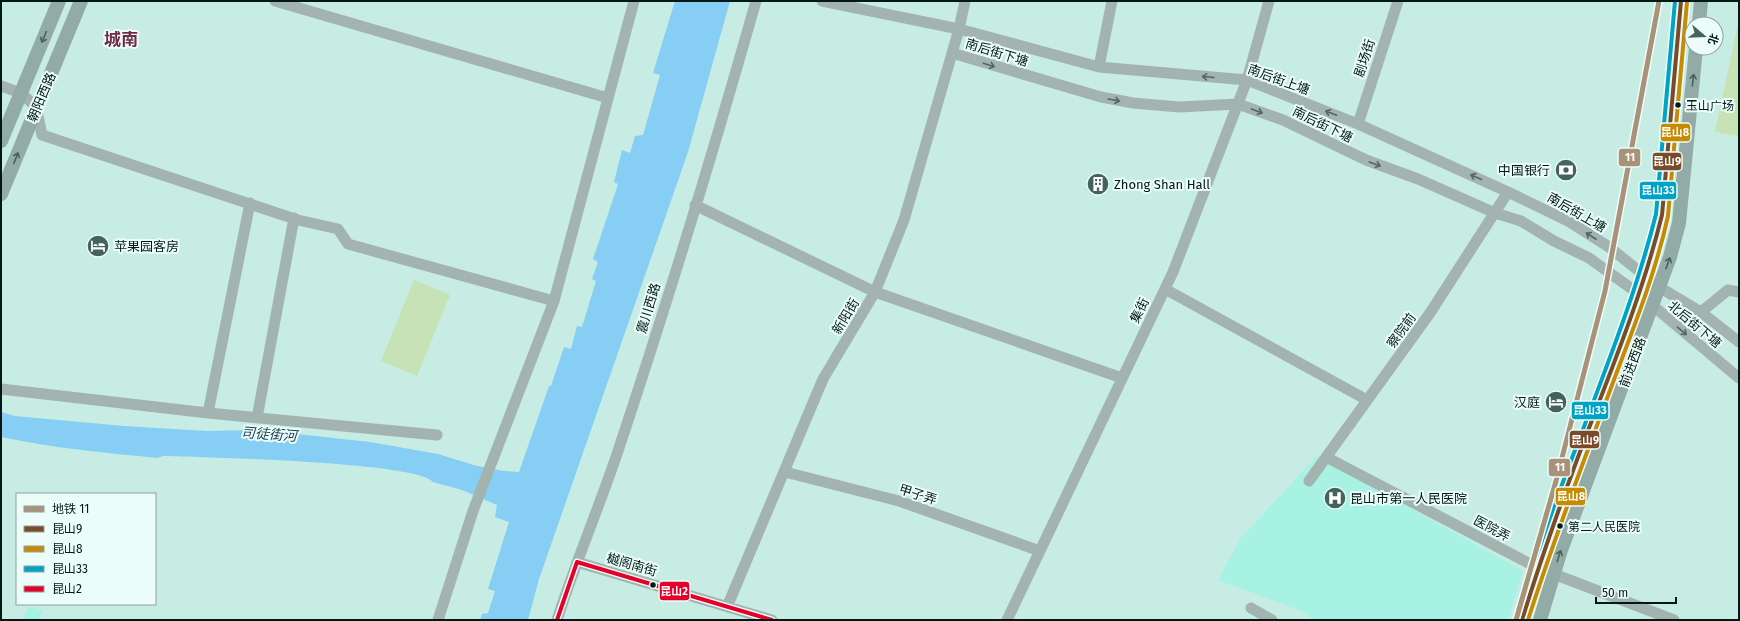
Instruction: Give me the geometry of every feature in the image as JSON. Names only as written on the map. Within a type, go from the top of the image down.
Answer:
[{"type":"main road","name":"朝阳西路","points":[[1,141],[59,1]]},
{"type":"main road","name":"朝阳西路","points":[[1,194],[81,1]]},
{"type":"main road","name":"前进西路","points":[[1522,620],[1538,568],[1646,275],[1662,214],[1681,1]]},
{"type":"main road","points":[[1700,16],[1701,1]]},
{"type":"main road","name":"前进西路","points":[[1540,620],[1554,575],[1670,257],[1679,223],[1695,56]]},
{"type":"street","points":[[275,1],[608,98]]},
{"type":"street","points":[[438,620],[473,510],[497,452],[554,301],[634,1]]},
{"type":"street","name":"震川西路","points":[[557,620],[617,455],[719,131],[756,1]]},
{"type":"street","name":"南后街上塘","points":[[822,1],[959,29],[1099,67],[1247,80],[1358,124],[1508,192],[1570,222],[1609,247],[1646,275],[1659,287],[1701,312],[1739,342]]},
{"type":"street","name":"新阳街","points":[[727,607],[823,379],[875,292],[904,220],[959,29],[965,1]]},
{"type":"street","points":[[1099,67],[1112,1]]},
{"type":"street","name":"集街","points":[[1007,620],[1165,289],[1247,80],[1269,1]]},
{"type":"street","name":"剧场街","points":[[1358,124],[1398,1]]},
{"type":"street","name":"南后街下塘","points":[[952,53],[1101,97],[1133,103],[1179,106],[1238,104],[1283,120],[1366,160],[1418,179],[1495,214],[1521,221],[1554,241],[1589,258],[1639,294],[1652,306]]},
{"type":"street","points":[[1,86],[21,93],[36,107],[42,135],[294,218],[338,229],[348,244],[554,301]]},
{"type":"street","name":"察院前","points":[[1309,481],[1430,313],[1508,192]]},
{"type":"street","points":[[208,413],[250,204]]},
{"type":"street","points":[[695,205],[875,292],[1122,378]]},
{"type":"street","points":[[257,418],[294,218]]},
{"type":"street","points":[[1165,289],[1367,400]]},
{"type":"street","points":[[1701,312],[1728,290],[1739,292]]},
{"type":"street","name":"北后街下塘","points":[[1652,306],[1739,378]]},
{"type":"street","points":[[1,389],[208,413],[437,435]]},
{"type":"street","name":"医院弄","points":[[1326,457],[1538,568],[1674,620]]},
{"type":"street","name":"甲子弄","points":[[785,472],[899,501],[1040,551]]},
{"type":"street","name":"樾阁南街","points":[[577,562],[772,620]]},
{"type":"street","points":[[1251,608],[1272,620]]},
{"type":"shaded area","name":"玉山广场","points":[[1739,19],[1739,136],[1715,132]]},
{"type":"shaded area","points":[[414,280],[450,295],[417,376],[381,361]]},
{"type":"shaded area","name":"昆山市第一人民医院","points":[[1317,456],[1523,571],[1508,620],[1314,620],[1302,611],[1218,580],[1240,539]]},
{"type":"shaded area","points":[[29,606],[43,611],[39,620],[23,620]]},
{"type":"water","name":"司徒街河","points":[[675,1],[730,1],[688,152],[539,579],[528,620],[480,620],[482,614],[488,613],[495,591],[488,589],[509,522],[495,517],[497,505],[462,490],[433,482],[418,475],[350,465],[260,459],[163,456],[158,458],[60,447],[1,437],[1,412],[15,416],[124,426],[207,431],[261,430],[370,442],[438,454],[477,466],[519,472],[564,347],[571,349],[577,326],[582,327],[596,281],[592,279],[598,262],[593,259],[618,184],[614,182],[622,150],[630,153],[635,136],[643,135],[660,75],[653,73]]},
{"type":"metro line","name":"11","points":[[1516,620],[1556,481],[1605,291],[1659,1]]},
{"type":"transit line","name":"昆山33","points":[[1516,618],[1549,520],[1624,320],[1656,214],[1675,1]]},
{"type":"transit line","name":"昆山9","points":[[1522,620],[1563,499],[1638,296],[1662,215],[1681,1]]},
{"type":"transit line","name":"昆山8","points":[[1528,620],[1559,528],[1644,297],[1663,237],[1668,216],[1687,2]]},
{"type":"transit line","name":"昆山2","points":[[577,562],[772,620]]},
{"type":"transit line","name":"昆山2","points":[[557,620],[577,562]]},
{"type":"place","name":"玉山广场","points":[[1678,105]]},
{"type":"place","name":"中国银行","points":[[1566,170]]},
{"type":"place","name":"Zhong Shan Hall","points":[[1098,184]]},
{"type":"place","name":"苹果园客房","points":[[98,246]]},
{"type":"place","name":"汉庭","points":[[1556,402]]},
{"type":"place","name":"昆山市第一人民医院","points":[[1335,498]]},
{"type":"place","name":"第二人民医院","points":[[1560,526]]},
{"type":"district","name":"城南","points":[[121,39]]}]
